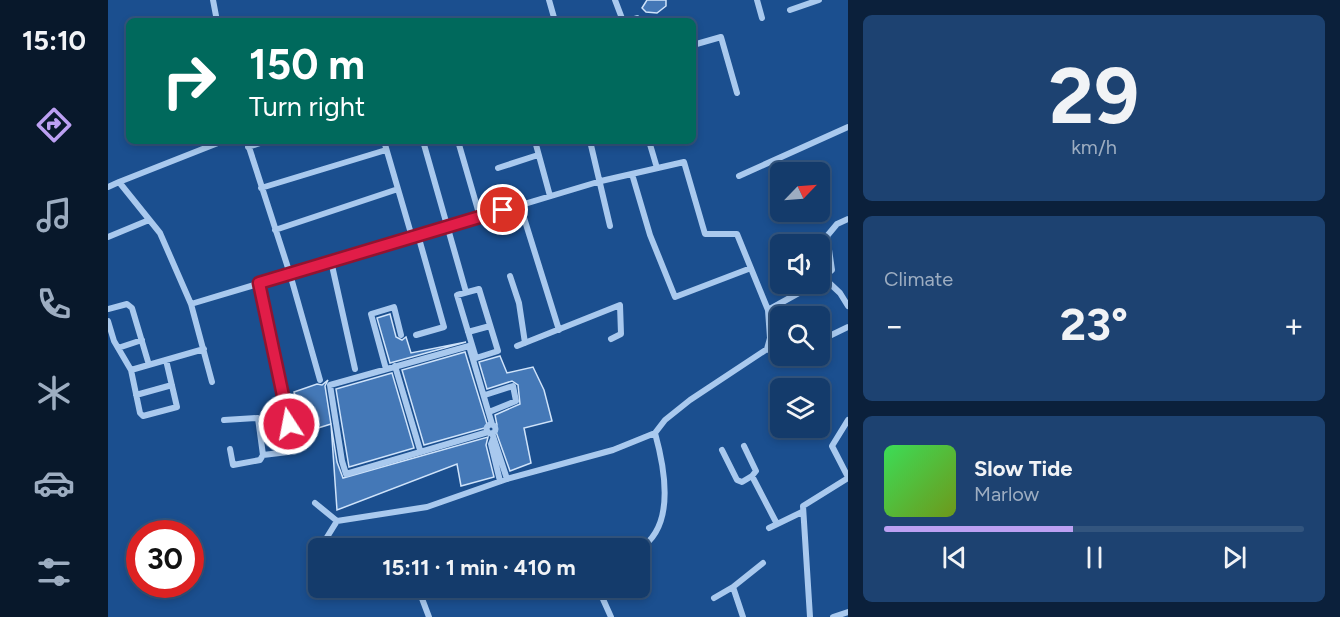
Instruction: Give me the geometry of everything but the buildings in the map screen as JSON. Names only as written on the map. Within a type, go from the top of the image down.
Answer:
[{"type":"street","points":[[213,0],[216,18]]},
{"type":"street","points":[[615,0],[622,18]]},
{"type":"street","points":[[758,0],[762,18]]},
{"type":"street","points":[[790,10],[819,0]]},
{"type":"street","points":[[551,1],[554,18]]},
{"type":"street","points":[[696,44],[721,37],[736,93]]},
{"type":"street","points":[[739,176],[848,127]]},
{"type":"street","points":[[108,187],[215,144]]},
{"type":"street","points":[[248,144],[290,274],[320,380]]},
{"type":"street","points":[[385,144],[444,327],[416,335]]},
{"type":"street","points":[[424,144],[466,292]]},
{"type":"street","points":[[460,144],[480,217]]},
{"type":"street","points":[[535,144],[550,196]]},
{"type":"street","points":[[591,144],[610,226]]},
{"type":"street","points":[[651,144],[657,168]]},
{"type":"street","points":[[261,188],[386,150]]},
{"type":"street","points":[[498,168],[538,155]]},
{"type":"street","points":[[191,304],[601,181],[684,162],[705,234],[737,234],[768,310],[771,338],[767,349],[690,400],[665,420],[655,433],[613,450],[504,480],[428,507],[337,521],[315,503]]},
{"type":"street","points":[[632,174],[650,235],[675,297],[751,268]]},
{"type":"street","points":[[119,182],[160,233],[191,304],[212,382]]},
{"type":"street","points":[[275,230],[398,189]]},
{"type":"street","points":[[520,205],[560,330]]},
{"type":"street","points":[[829,234],[837,224],[848,219]]},
{"type":"street","points":[[108,237],[149,220]]},
{"type":"street","points":[[830,251],[833,266],[830,269]]},
{"type":"street","points":[[331,261],[355,369]]},
{"type":"street","points":[[510,276],[519,303],[525,343]]},
{"type":"street","points":[[259,283],[293,444],[293,448],[288,452],[263,455]]},
{"type":"street","points":[[830,287],[840,293],[848,306]]},
{"type":"street","points":[[479,289],[498,351],[476,358],[457,295],[466,292],[479,289]]},
{"type":"street","points":[[768,310],[796,294]]},
{"type":"street","points":[[108,309],[130,304],[149,365]]},
{"type":"street","points":[[517,346],[620,305],[621,334],[611,339]]},
{"type":"street","points":[[386,369],[372,314],[394,307],[401,335]]},
{"type":"street","points":[[108,321],[118,348],[131,370],[143,416],[175,408],[177,404],[166,360]]},
{"type":"street","points":[[468,332],[490,326]]},
{"type":"street","points":[[830,336],[848,327]]},
{"type":"street","points":[[118,348],[142,340]]},
{"type":"street","points":[[491,435],[420,450],[346,474],[330,385],[469,346],[492,424],[487,426],[497,442],[504,480]]},
{"type":"street","points":[[131,370],[204,349]]},
{"type":"street","points":[[395,366],[420,450]]},
{"type":"street","points":[[136,395],[172,385]]},
{"type":"street","points":[[484,395],[513,386],[516,401],[489,412]]},
{"type":"street","points":[[224,420],[256,416],[258,418],[263,455],[260,460],[233,465],[230,449]]},
{"type":"street","points":[[810,617],[803,506],[848,477],[832,446],[848,420]]},
{"type":"street","points":[[650,543],[663,516],[664,478],[655,433]]},
{"type":"street","points":[[722,450],[737,480],[741,482],[756,471],[744,446]]},
{"type":"street","points":[[752,476],[777,524]]},
{"type":"street","points":[[769,528],[802,512]]},
{"type":"street","points":[[326,538],[337,521]]},
{"type":"street","points":[[714,598],[733,587],[763,563]]},
{"type":"street","points":[[733,587],[742,617]]},
{"type":"street","points":[[422,598],[429,617]]},
{"type":"street","points":[[602,598],[611,617]]},
{"type":"street","points":[[833,617],[848,612]]},
{"type":"route","points":[[289,424],[259,283],[503,210]]}]
